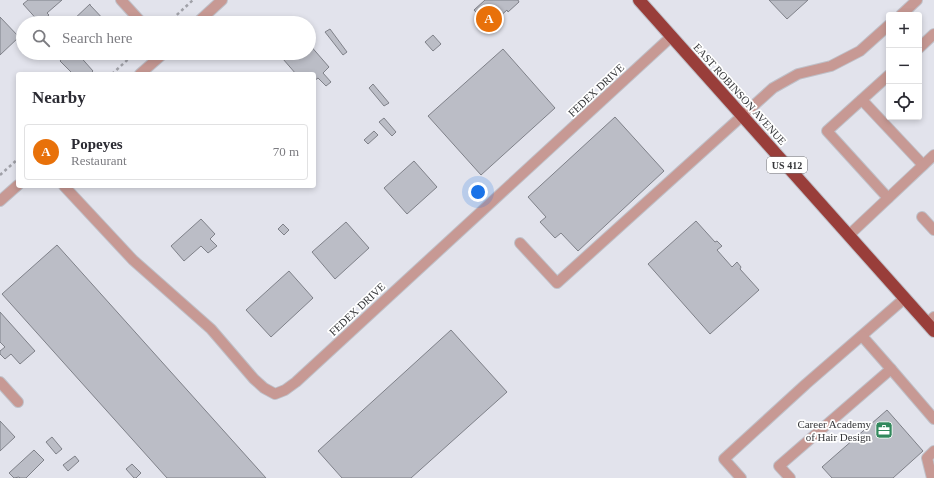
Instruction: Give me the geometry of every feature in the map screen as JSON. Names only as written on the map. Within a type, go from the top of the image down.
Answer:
[{"type":"highway","name":"EAST ROBINSON AVENUE","points":[[639,0],[905,298],[932,323]]},
{"type":"street","points":[[121,0],[136,16]]},
{"type":"street","points":[[205,16],[222,0]]},
{"type":"street","points":[[904,12],[917,0]]},
{"type":"street","points":[[520,243],[557,283],[773,88],[798,74],[831,66],[860,51],[886,29]]},
{"type":"street","points":[[922,45],[934,34]]},
{"type":"street","name":"FEDEX DRIVE","points":[[66,188],[133,260],[211,329],[254,379],[264,388],[275,394],[285,390],[296,382],[672,36]]},
{"type":"street","points":[[142,72],[156,60]]},
{"type":"street","points":[[886,78],[827,131],[888,198]]},
{"type":"street","points":[[862,100],[924,165]]},
{"type":"street","points":[[849,235],[934,155]]},
{"type":"street","points":[[0,201],[16,187]]},
{"type":"street","points":[[922,217],[934,230]]},
{"type":"street","points":[[741,478],[724,459],[806,384],[905,298]]},
{"type":"street","points":[[862,336],[934,419]]},
{"type":"street","points":[[790,478],[779,466],[891,369]]},
{"type":"street","points":[[0,382],[18,402]]},
{"type":"street","points":[[932,478],[926,458],[934,451]]},
{"type":"path","points":[[176,16],[193,0]]},
{"type":"path","points":[[114,72],[127,60]]},
{"type":"path","points":[[0,175],[16,161]]},
{"type":"building","points":[[28,0],[62,0],[47,13],[49,15],[48,16],[34,16],[23,4]]},
{"type":"building","points":[[485,0],[518,0],[519,2],[508,12],[507,10],[489,26],[474,10]]},
{"type":"building","points":[[769,0],[808,0],[787,19]]},
{"type":"building","points":[[90,4],[100,16],[77,16]]},
{"type":"building","points":[[0,17],[16,34],[16,40],[0,55]]},
{"type":"building","points":[[330,29],[347,52],[343,55],[325,32]]},
{"type":"building","points":[[433,35],[441,44],[433,51],[425,42]]},
{"type":"building","points":[[503,49],[555,108],[481,175],[428,116]]},
{"type":"building","points":[[316,52],[329,67],[323,73],[331,82],[326,86],[318,78],[316,80],[316,72],[294,72],[284,60],[316,60]]},
{"type":"building","points":[[83,60],[93,71],[71,72],[60,61]]},
{"type":"building","points":[[373,84],[389,103],[384,106],[369,88]]},
{"type":"building","points":[[615,117],[664,171],[578,251],[561,233],[555,238],[540,222],[546,217],[528,197]]},
{"type":"building","points":[[384,118],[396,132],[392,136],[379,122]]},
{"type":"building","points":[[374,131],[378,135],[368,144],[364,140]]},
{"type":"building","points":[[414,161],[437,187],[407,214],[384,188]]},
{"type":"building","points":[[201,219],[215,234],[210,239],[217,246],[208,253],[201,246],[184,261],[171,246]]},
{"type":"building","points":[[696,221],[715,242],[717,241],[722,246],[717,250],[732,267],[737,262],[741,267],[740,269],[759,290],[710,334],[648,264]]},
{"type":"building","points":[[346,222],[369,248],[335,279],[312,252]]},
{"type":"building","points":[[283,224],[289,230],[284,235],[278,229]]},
{"type":"building","points":[[57,245],[266,478],[167,478],[2,294]]},
{"type":"building","points":[[289,271],[313,298],[271,337],[246,310]]},
{"type":"building","points":[[0,312],[35,351],[20,364],[11,354],[5,359],[0,354],[0,351],[5,347],[0,342]]},
{"type":"building","points":[[451,330],[507,392],[411,478],[342,478],[318,451]]},
{"type":"building","name":"Career Academy of Hair Design","points":[[887,410],[923,451],[893,478],[832,478],[822,467]]},
{"type":"building","points":[[0,421],[15,437],[0,451]]},
{"type":"building","points":[[52,437],[62,449],[56,454],[46,442]]},
{"type":"building","points":[[34,450],[44,460],[26,478],[14,478],[9,473]]},
{"type":"building","points":[[75,456],[79,461],[68,471],[63,465]]},
{"type":"building","points":[[132,464],[141,473],[136,478],[134,478],[126,469]]},
{"type":"place","name":"Popeyes","points":[[489,19]]},
{"type":"place","name":"Career Academy of Hair Design","points":[[884,430]]}]
